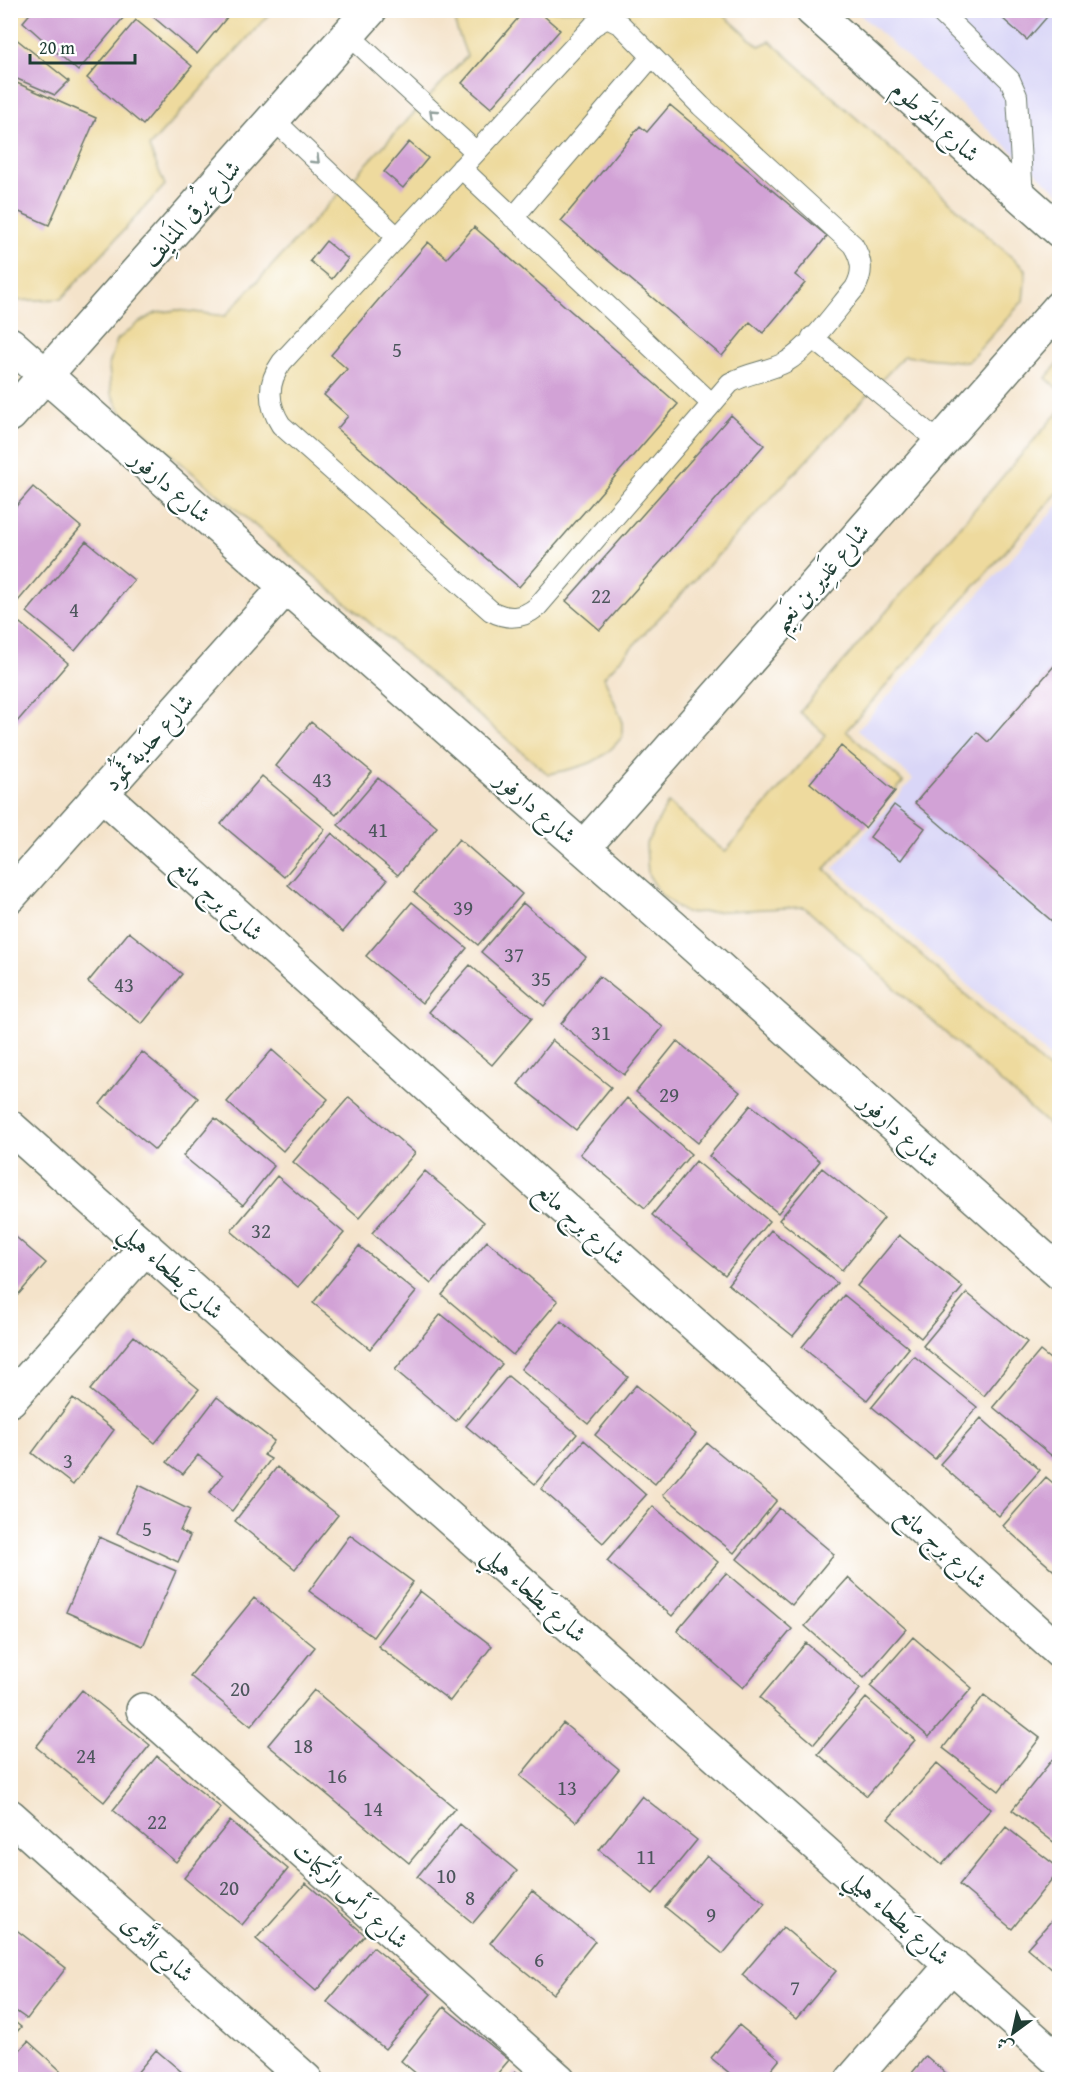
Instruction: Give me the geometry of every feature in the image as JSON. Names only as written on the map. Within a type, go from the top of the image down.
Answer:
[{"type":"street","name":"شارع بُرق المَنايِف","points":[[10,415],[370,10]]},
{"type":"street","name":"شارع الخَرطوم","points":[[812,10],[1059,231]]},
{"type":"street","name":"شارع غَدِير بن نَعِيم","points":[[583,848],[1059,307]]},
{"type":"street","name":"شارع دارفور","points":[[10,344],[583,848],[1059,1273]]},
{"type":"street","name":"شارع حَدبة ثَمُود","points":[[10,896],[286,587]]},
{"type":"street","name":"شارع برج مانع","points":[[102,794],[1059,1652]]},
{"type":"street","name":"شارع بَطحاء هيلي","points":[[10,1126],[1059,2062]]},
{"type":"street","points":[[10,1400],[146,1247]]},
{"type":"street","name":"شارع رَأس الرُّكبات","points":[[143,1710],[559,2079]]},
{"type":"street","name":"شارع الثَّرى","points":[[10,1816],[306,2079]]},
{"type":"street","points":[[852,2079],[952,1965]]},
{"type":"lane","points":[[938,10],[1010,80],[1017,96],[1023,198]]},
{"type":"lane","points":[[615,20],[700,106],[854,244],[860,256],[860,278],[855,288],[799,352],[785,362],[750,373],[730,383],[537,607],[519,617],[500,615],[286,429],[274,413],[270,400],[274,374],[282,362],[476,152],[599,21],[615,20]]},
{"type":"lane","points":[[349,35],[476,152]]},
{"type":"lane","points":[[513,218],[652,56]]},
{"type":"lane","points":[[273,120],[397,237]]},
{"type":"lane","points":[[461,168],[711,403]]},
{"type":"lane","points":[[812,337],[939,442]]},
{"type":"shaded area","points":[[856,11],[1059,11],[1059,193]]},
{"type":"shaded area","points":[[1059,504],[1059,1065],[834,868],[913,779],[858,730]]},
{"type":"sand","points":[[10,11],[272,11],[149,147],[165,185],[61,299],[11,301]]},
{"type":"sand","points":[[456,11],[719,11],[759,46],[770,41],[1026,270],[1023,301],[968,362],[904,356],[604,677],[622,720],[622,737],[598,759],[580,767],[548,774],[121,412],[111,393],[109,365],[117,340],[138,323],[156,313],[177,310],[225,316],[467,56],[456,27]]},
{"type":"sand","points":[[1059,362],[1059,390],[1046,378]]},
{"type":"sand","points":[[1059,411],[1059,491],[846,731],[903,782],[825,869],[1059,1078],[1059,1134],[804,907],[685,913],[661,895],[648,874],[646,844],[668,803],[725,852],[826,735],[800,712]]},
{"type":"building","points":[[33,10],[130,10],[78,71],[23,22]]},
{"type":"building","points":[[145,10],[233,10],[197,54]]},
{"type":"building","points":[[525,10],[537,10],[560,30],[491,108],[462,83]]},
{"type":"building","points":[[993,10],[1053,10],[1027,40]]},
{"type":"building","points":[[136,20],[192,66],[143,125],[87,78]]},
{"type":"building","points":[[10,34],[69,81],[55,95],[10,76]]},
{"type":"building","points":[[10,80],[96,118],[49,225],[10,208]]},
{"type":"building","points":[[670,105],[827,236],[795,275],[805,283],[763,333],[750,322],[722,356],[561,221],[640,126],[647,132]]},
{"type":"building","points":[[409,142],[428,158],[403,188],[384,172]]},
{"type":"building","points":[[474,227],[678,404],[519,587],[337,429],[348,416],[324,395],[347,369],[331,355],[428,242],[447,258]]},
{"type":"building","points":[[326,241],[348,259],[332,279],[310,261]]},
{"type":"building","points":[[731,415],[764,445],[600,630],[566,601]]},
{"type":"building","points":[[33,487],[81,527],[18,601],[10,594],[10,513]]},
{"type":"building","points":[[86,541],[134,580],[75,651],[27,612]]},
{"type":"building","points":[[20,623],[68,663],[10,730],[10,634]]},
{"type":"building","points":[[1060,659],[1060,928],[915,803],[977,732],[988,742]]},
{"type":"building","points":[[311,722],[372,772],[336,815],[276,766]]},
{"type":"building","points":[[841,746],[895,791],[865,828],[810,783]]},
{"type":"building","points":[[262,776],[325,829],[284,877],[221,824]]},
{"type":"building","points":[[378,778],[437,827],[398,875],[338,825]]},
{"type":"building","points":[[894,805],[925,828],[901,860],[870,837]]},
{"type":"building","points":[[332,833],[387,880],[343,932],[288,885]]},
{"type":"building","points":[[459,839],[522,894],[478,945],[414,892]]},
{"type":"building","points":[[412,902],[467,948],[422,1003],[366,956]]},
{"type":"building","points":[[523,903],[586,957],[544,1006],[481,952]]},
{"type":"building","points":[[129,932],[182,974],[142,1024],[88,982]]},
{"type":"building","points":[[470,965],[532,1018],[492,1065],[429,1012]]},
{"type":"building","points":[[599,976],[663,1027],[624,1075],[561,1024]]},
{"type":"building","points":[[552,1040],[611,1087],[576,1130],[518,1084]]},
{"type":"building","points":[[677,1041],[740,1092],[698,1143],[636,1092]]},
{"type":"building","points":[[272,1050],[328,1099],[283,1151],[227,1102]]},
{"type":"building","points":[[142,1052],[198,1098],[155,1150],[100,1104]]},
{"type":"building","points":[[349,1097],[415,1153],[359,1218],[293,1162]]},
{"type":"building","points":[[627,1098],[691,1154],[645,1208],[580,1154]]},
{"type":"building","points":[[751,1105],[820,1161],[778,1213],[709,1156]]},
{"type":"building","points":[[215,1118],[274,1166],[243,1205],[183,1156]]},
{"type":"building","points":[[696,1161],[769,1221],[725,1275],[652,1215]]},
{"type":"building","points":[[822,1168],[884,1218],[842,1270],[779,1220]]},
{"type":"building","points":[[425,1171],[484,1222],[431,1284],[372,1233]]},
{"type":"building","points":[[277,1176],[344,1233],[298,1287],[231,1231]]},
{"type":"building","points":[[771,1230],[837,1283],[793,1336],[728,1284]]},
{"type":"building","points":[[10,1232],[46,1263],[10,1304]]},
{"type":"building","points":[[899,1235],[963,1287],[921,1338],[857,1286]]},
{"type":"building","points":[[487,1241],[558,1301],[513,1355],[442,1295]]},
{"type":"building","points":[[359,1246],[416,1292],[370,1349],[313,1303]]},
{"type":"building","points":[[967,1293],[1027,1342],[984,1396],[923,1346]]},
{"type":"building","points":[[844,1295],[909,1348],[867,1400],[802,1347]]},
{"type":"building","points":[[441,1314],[502,1364],[456,1421],[395,1370]]},
{"type":"building","points":[[561,1321],[628,1377],[588,1424],[521,1369]]},
{"type":"building","points":[[134,1336],[199,1389],[155,1443],[90,1390]]},
{"type":"building","points":[[1040,1351],[1060,1367],[1060,1446],[1052,1456],[993,1407]]},
{"type":"building","points":[[914,1356],[977,1407],[935,1459],[872,1407]]},
{"type":"building","points":[[508,1376],[577,1434],[535,1484],[466,1426]]},
{"type":"building","points":[[636,1385],[696,1434],[655,1484],[595,1435]]},
{"type":"building","points":[[217,1397],[274,1441],[264,1455],[271,1459],[232,1511],[209,1493],[223,1475],[198,1455],[183,1474],[167,1462]]},
{"type":"building","points":[[73,1398],[114,1430],[73,1485],[32,1453]]},
{"type":"building","points":[[981,1418],[1040,1470],[999,1516],[940,1464]]},
{"type":"building","points":[[584,1440],[646,1495],[603,1543],[541,1489]]},
{"type":"building","points":[[707,1443],[777,1500],[734,1553],[663,1495]]},
{"type":"building","points":[[277,1467],[338,1515],[295,1569],[235,1521]]},
{"type":"building","points":[[1046,1477],[1060,1489],[1060,1576],[1003,1526]]},
{"type":"building","points":[[139,1485],[190,1510],[180,1531],[190,1536],[178,1562],[117,1533]]},
{"type":"building","points":[[653,1506],[718,1562],[672,1616],[607,1561]]},
{"type":"building","points":[[779,1508],[834,1554],[792,1605],[737,1559]]},
{"type":"building","points":[[350,1535],[413,1582],[373,1637],[309,1591]]},
{"type":"building","points":[[99,1537],[176,1571],[143,1646],[66,1612]]},
{"type":"building","points":[[726,1573],[792,1629],[743,1688],[677,1631]]},
{"type":"building","points":[[848,1578],[906,1629],[864,1678],[805,1626]]},
{"type":"building","points":[[420,1591],[492,1646],[450,1701],[378,1646]]},
{"type":"building","points":[[254,1598],[315,1647],[251,1726],[190,1676]]},
{"type":"building","points":[[913,1637],[972,1688],[929,1737],[870,1686]]},
{"type":"building","points":[[806,1643],[860,1689],[814,1744],[760,1698]]},
{"type":"building","points":[[82,1690],[150,1745],[104,1802],[36,1747]]},
{"type":"building","points":[[314,1690],[455,1808],[409,1863],[268,1745]]},
{"type":"building","points":[[984,1695],[1040,1738],[999,1791],[943,1748]]},
{"type":"building","points":[[866,1698],[915,1740],[867,1796],[818,1754]]},
{"type":"building","points":[[563,1723],[619,1769],[576,1822],[520,1776]]},
{"type":"building","points":[[1060,1750],[1060,1847],[1012,1810]]},
{"type":"building","points":[[157,1756],[221,1808],[176,1862],[113,1810]]},
{"type":"building","points":[[937,1763],[991,1809],[942,1865],[888,1819]]},
{"type":"building","points":[[642,1796],[697,1840],[653,1894],[599,1850]]},
{"type":"building","points":[[230,1821],[288,1869],[242,1925],[184,1878]]},
{"type":"building","points":[[460,1824],[517,1871],[473,1923],[417,1877]]},
{"type":"building","points":[[1006,1827],[1060,1869],[1012,1929],[959,1885]]},
{"type":"building","points":[[707,1856],[765,1903],[723,1954],[665,1907]]},
{"type":"building","points":[[306,1883],[365,1935],[316,1991],[256,1939]]},
{"type":"building","points":[[532,1891],[595,1941],[553,1994],[490,1943]]},
{"type":"building","points":[[1060,1911],[1060,1976],[1027,1948]]},
{"type":"building","points":[[10,1925],[66,1968],[27,2019],[10,2007]]},
{"type":"building","points":[[783,1927],[836,1971],[796,2019],[742,1975]]},
{"type":"building","points":[[373,1947],[431,1994],[385,2049],[327,2002]]},
{"type":"building","points":[[444,2007],[509,2060],[492,2080],[424,2080],[401,2061]]},
{"type":"building","points":[[10,2018],[21,2027],[10,2040]]},
{"type":"building","points":[[739,2025],[780,2059],[763,2080],[738,2080],[711,2058]]},
{"type":"building","points":[[28,2041],[71,2080],[10,2080],[10,2061]]},
{"type":"building","points":[[156,2050],[191,2080],[131,2080]]},
{"type":"building","points":[[926,2056],[954,2080],[906,2080]]},
{"type":"building","points":[[515,2072],[525,2080],[509,2080]]}]
